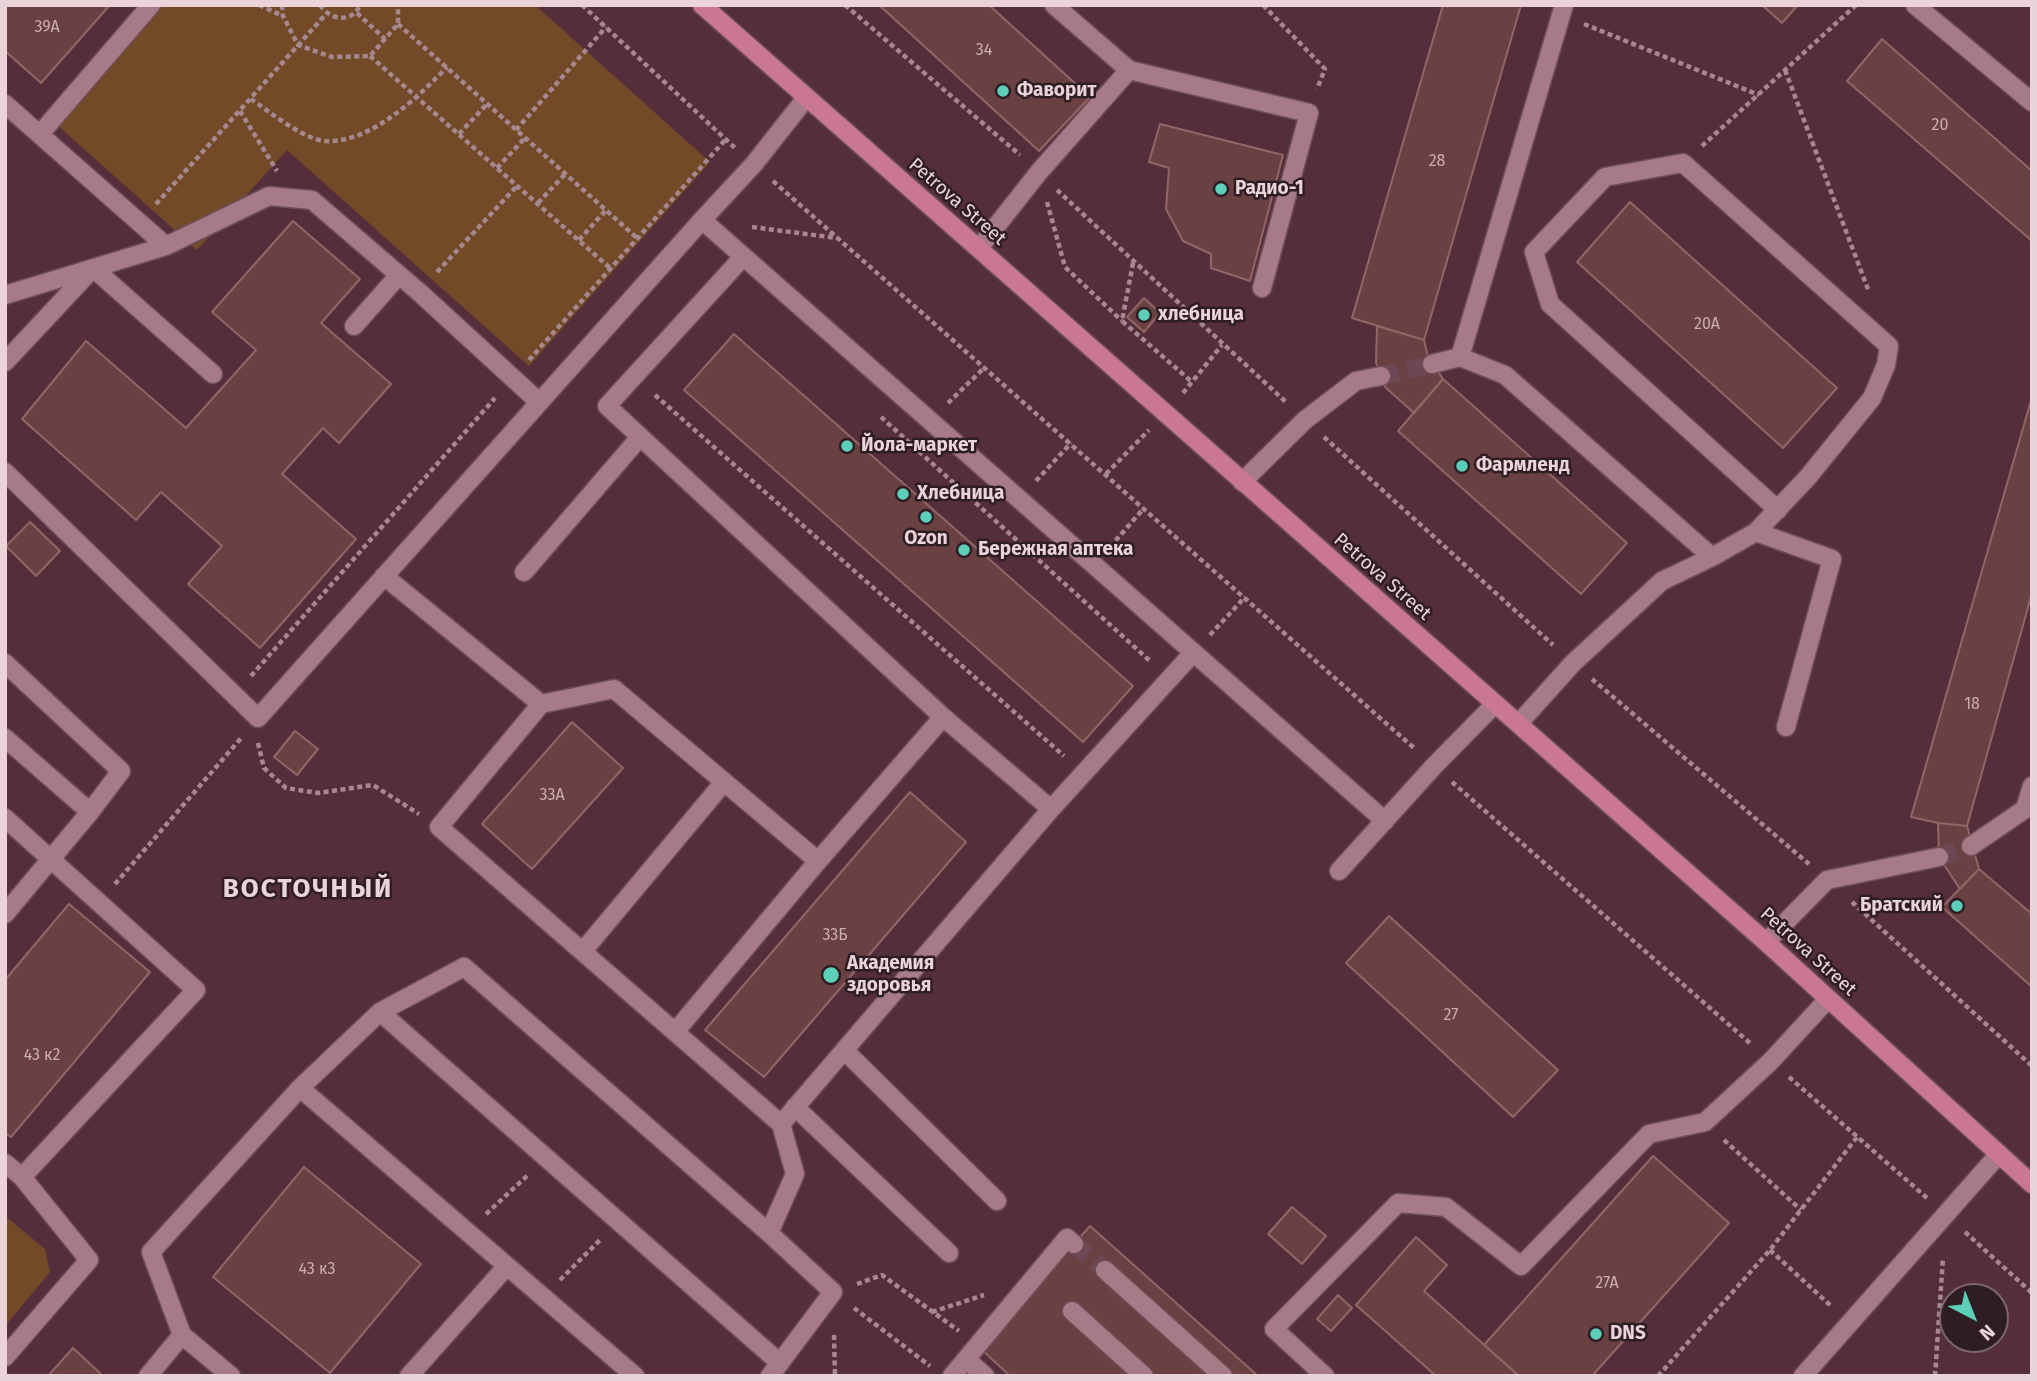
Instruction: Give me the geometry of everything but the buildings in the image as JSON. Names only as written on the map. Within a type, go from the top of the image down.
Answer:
[{"type":"main road","name":"Petrova Street","points":[[702,5],[1519,723],[2032,1184]]},
{"type":"lane","points":[[40,134],[151,5]]},
{"type":"lane","points":[[1054,5],[1129,70],[1309,113],[1262,288]]},
{"type":"lane","points":[[1914,5],[2032,102]]},
{"type":"lane","points":[[1460,357],[1563,10]]},
{"type":"lane","points":[[979,248],[1039,172],[1129,70]]},
{"type":"lane","points":[[5,472],[258,718],[754,164],[806,98]]},
{"type":"lane","points":[[5,104],[166,246]]},
{"type":"lane","points":[[1519,723],[1573,663],[1662,581],[1756,532],[1778,510],[1872,398],[1886,365],[1889,346],[1683,163],[1605,177],[1534,252],[1550,304],[1778,510]]},
{"type":"lane","points":[[5,296],[166,246],[269,196],[312,200],[419,292],[539,402]]},
{"type":"lane","points":[[702,220],[1385,821]]},
{"type":"lane","points":[[743,257],[607,406],[943,717],[1051,809]]},
{"type":"lane","points":[[5,362],[93,268]]},
{"type":"lane","points":[[93,268],[213,374]]},
{"type":"lane","points":[[354,326],[399,275]]},
{"type":"lane","points":[[1432,364],[1460,357],[1505,375],[1712,557]]},
{"type":"lane","points":[[1242,482],[1305,420],[1356,382],[1381,376]]},
{"type":"lane","points":[[524,572],[640,437]]},
{"type":"lane","points":[[1756,532],[1832,559],[1786,727]]},
{"type":"lane","points":[[384,576],[541,704]]},
{"type":"lane","points":[[781,1124],[1051,809],[1194,653]]},
{"type":"lane","points":[[5,663],[121,771],[5,914]]},
{"type":"lane","points":[[769,1233],[795,1174],[781,1124],[439,827],[541,704],[614,689],[818,861]]},
{"type":"lane","points":[[1339,872],[1434,766],[1495,704]]},
{"type":"lane","points":[[675,1032],[943,717]]},
{"type":"lane","points":[[5,738],[90,812]]},
{"type":"lane","points":[[583,951],[724,782]]},
{"type":"lane","points":[[1971,846],[2028,812],[2032,786]]},
{"type":"lane","points":[[5,818],[196,990],[22,1177]]},
{"type":"lane","points":[[1766,943],[1827,880],[1939,857]]},
{"type":"lane","points":[[231,1376],[182,1335],[151,1252],[300,1088],[380,1012],[464,967],[834,1293],[775,1369],[619,1220],[380,1012]]},
{"type":"lane","points":[[1325,1376],[1274,1329],[1398,1203],[1446,1208],[1521,1266],[1649,1134],[1705,1122],[1771,1062],[1828,999]]},
{"type":"lane","points":[[845,1051],[997,1200]]},
{"type":"lane","points":[[300,1088],[635,1376]]},
{"type":"lane","points":[[794,1107],[950,1253]]},
{"type":"lane","points":[[1803,1376],[1999,1154]]},
{"type":"lane","points":[[5,1163],[22,1177],[89,1260],[5,1357]]},
{"type":"lane","points":[[946,1375],[966,1359],[974,1339],[1067,1238],[1074,1244]]},
{"type":"lane","points":[[409,1376],[507,1266]]},
{"type":"lane","points":[[1105,1270],[1223,1376]]},
{"type":"lane","points":[[1072,1311],[1144,1376]]},
{"type":"lane","points":[[148,1376],[182,1335]]},
{"type":"lane","points":[[966,1359],[985,1376]]},
{"type":"path","points":[[259,5],[283,16]]},
{"type":"path","points":[[282,5],[283,16],[298,45],[332,57],[370,56],[610,268]]},
{"type":"path","points":[[320,5],[326,14],[337,18],[347,18],[357,13],[360,5]]},
{"type":"path","points":[[370,56],[398,24],[398,5]]},
{"type":"path","points":[[582,5],[754,164],[1434,766],[1947,1215],[2032,1293]]},
{"type":"path","points":[[845,5],[1039,172],[1133,262],[1573,663],[1827,880],[2032,1066]]},
{"type":"path","points":[[1263,5],[1325,69],[1309,113]]},
{"type":"path","points":[[1683,163],[1856,5]]},
{"type":"path","points":[[1563,10],[1759,95]]},
{"type":"path","points":[[357,13],[385,39]]},
{"type":"path","points":[[140,222],[326,14]]},
{"type":"path","points":[[398,24],[637,238]]},
{"type":"path","points":[[516,130],[606,27]]},
{"type":"path","points":[[251,99],[294,128],[324,141],[350,137],[380,124],[418,98],[447,67]]},
{"type":"path","points":[[1785,70],[1870,296]]},
{"type":"path","points":[[459,134],[487,103]]},
{"type":"path","points":[[240,111],[295,198]]},
{"type":"path","points":[[497,168],[525,138]]},
{"type":"path","points":[[233,696],[726,139]]},
{"type":"path","points":[[1039,172],[1065,267],[1192,382]]},
{"type":"path","points":[[537,204],[566,173]]},
{"type":"path","points":[[419,292],[517,186]]},
{"type":"path","points":[[579,240],[606,210]]},
{"type":"path","points":[[702,220],[838,238]]},
{"type":"path","points":[[1122,321],[1133,262]]},
{"type":"path","points":[[663,385],[654,396],[1072,763]]},
{"type":"path","points":[[879,415],[1159,669],[1194,653],[1245,597]]},
{"type":"path","points":[[258,718],[258,748],[264,768],[286,788],[318,793],[373,785],[439,827]]},
{"type":"path","points":[[99,902],[258,718]]},
{"type":"path","points":[[1705,1122],[1801,1210]]},
{"type":"path","points":[[1658,1376],[1770,1250],[1857,1137]]},
{"type":"path","points":[[467,1232],[546,1157]]},
{"type":"path","points":[[1935,1376],[1947,1215]]},
{"type":"path","points":[[543,1297],[619,1220]]},
{"type":"path","points":[[1770,1250],[1850,1324]]},
{"type":"path","points":[[834,1293],[882,1275],[974,1339]]},
{"type":"path","points":[[834,1293],[946,1375]]},
{"type":"path","points":[[932,1312],[985,1294]]},
{"type":"shaded area","points":[[162,5],[535,5],[710,162],[529,366],[287,150],[197,250],[56,124]]},
{"type":"shaded area","points":[[5,1216],[45,1249],[50,1272],[5,1326]]},
{"type":"tunnel","points":[[1381,376],[1432,364]]},
{"type":"tunnel","points":[[1939,857],[1971,846]]},
{"type":"tunnel","points":[[1074,1244],[1105,1270]]},
{"type":"place","name":"Фаворит","points":[[1003,91]]},
{"type":"place","name":"Радио-1","points":[[1221,189]]},
{"type":"place","name":"хлебница","points":[[1144,315]]},
{"type":"place","name":"Йола-маркет","points":[[847,446]]},
{"type":"place","name":"Фармленд","points":[[1462,466]]},
{"type":"place","name":"Хлебница","points":[[903,494]]},
{"type":"place","name":"Ozon","points":[[926,517]]},
{"type":"place","name":"Бережная аптека","points":[[964,550]]},
{"type":"place","name":"Братский","points":[[1957,906]]},
{"type":"place","name":"Академия здоровья","points":[[831,975]]},
{"type":"place","name":"DNS","points":[[1596,1334]]},
{"type":"district","name":"ВОСТОЧНЫЙ","points":[[308,890]]}]
